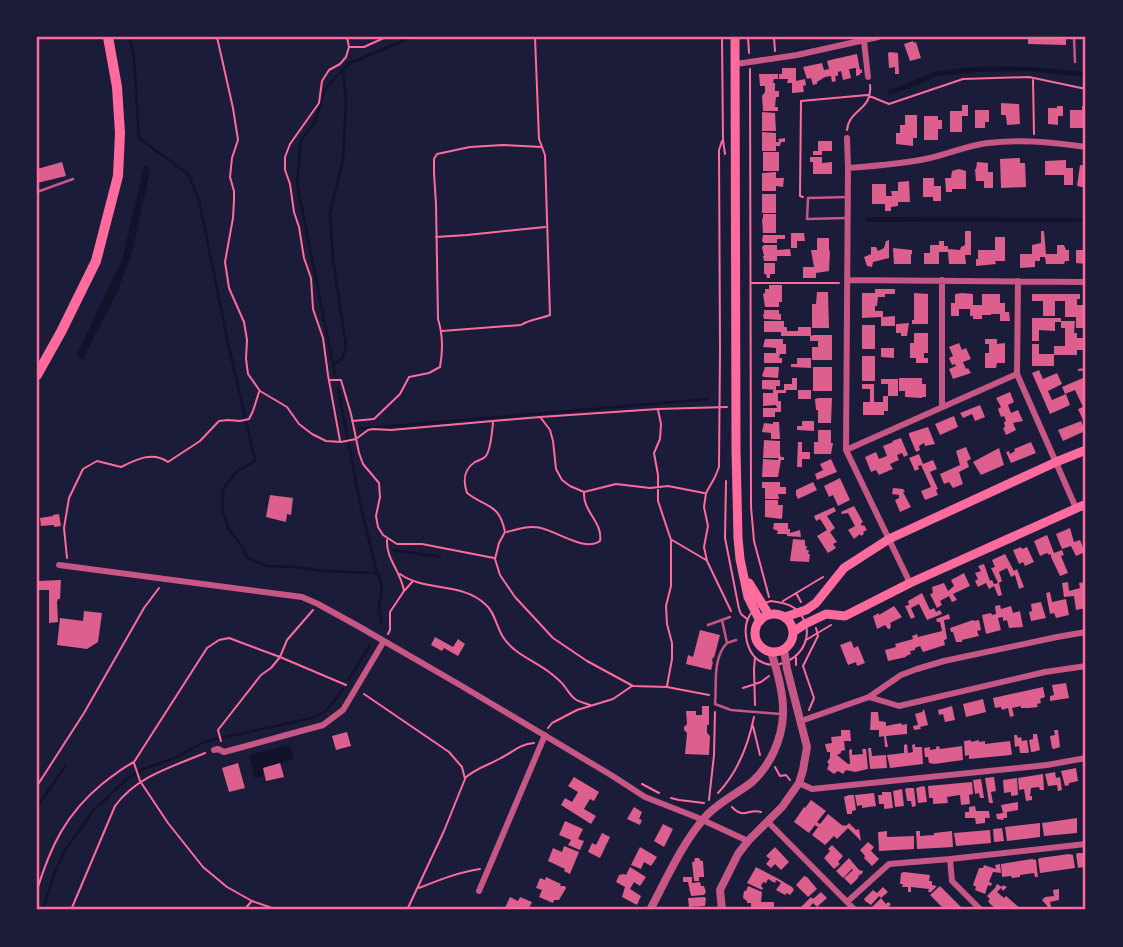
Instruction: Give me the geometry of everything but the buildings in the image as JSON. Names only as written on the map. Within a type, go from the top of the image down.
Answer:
[{"type":"main road","points":[[37,375],[96,261],[118,176],[120,133],[117,87],[108,37]]},
{"type":"main road","points":[[736,37],[738,538],[748,597],[760,621]]},
{"type":"main road","points":[[785,617],[800,613],[816,603],[844,568],[889,540],[1086,450]]},
{"type":"main road","points":[[793,632],[826,614],[845,616],[910,583],[1086,504]]},
{"type":"main road","points":[[744,575],[769,615]]},
{"type":"main road","points":[[769,615],[785,617],[793,632],[790,643],[784,649],[771,652],[761,646],[755,631],[760,621],[769,615]]},
{"type":"street","points":[[736,64],[775,59],[878,37]]},
{"type":"street","points":[[864,41],[868,78]]},
{"type":"street","points":[[847,138],[846,450],[910,583]]},
{"type":"street","points":[[848,168],[890,166],[984,143],[1034,141],[1086,148]]},
{"type":"street","points":[[942,280],[942,406]]},
{"type":"street","points":[[1018,281],[1017,374],[1076,508]]},
{"type":"street","points":[[847,282],[1086,282]]},
{"type":"street","points":[[846,450],[1017,374]]},
{"type":"street","points":[[59,565],[302,597],[384,641],[645,797],[748,841]]},
{"type":"street","points":[[805,720],[869,697],[917,669],[1086,632]]},
{"type":"street","points":[[216,749],[225,752],[323,725],[343,710],[384,641]]},
{"type":"street","points":[[722,910],[720,890],[738,854],[782,807],[799,783],[803,770],[807,747],[805,720],[787,669],[784,649]]},
{"type":"street","points":[[650,910],[703,820],[711,811],[755,779],[779,739],[783,714],[771,652]]},
{"type":"street","points":[[869,697],[899,706],[1045,672],[1086,666]]},
{"type":"street","points":[[479,891],[543,738]]},
{"type":"street","points":[[799,783],[812,789],[1047,765],[1086,758]]},
{"type":"street","points":[[768,822],[855,910]]},
{"type":"street","points":[[847,902],[889,864],[1086,844]]},
{"type":"street","points":[[950,859],[952,881],[981,910]]},
{"type":"lane","points":[[1074,37],[1075,62]]},
{"type":"lane","points":[[37,192],[73,179]]},
{"type":"lane","points":[[847,218],[807,219],[807,198],[848,197]]},
{"type":"lane","points":[[1079,370],[1086,369]]},
{"type":"lane","points":[[708,625],[731,616]]},
{"type":"lane","points":[[722,620],[727,643]]},
{"type":"lane","points":[[736,640],[727,643],[723,648],[716,669],[715,704],[731,710],[783,714]]},
{"type":"path","points":[[217,37],[238,140],[232,158],[230,177],[234,191],[233,218],[225,262],[229,288],[244,322],[248,374],[260,391],[287,407],[299,424],[312,434],[326,441],[341,442],[354,440],[373,429],[391,430],[658,409],[728,407]]},
{"type":"path","points":[[341,442],[323,338],[313,309],[311,278],[304,258],[285,170],[285,157],[290,144],[319,103],[323,81],[330,70],[346,57],[349,47],[347,37]]},
{"type":"path","points":[[349,47],[364,47],[386,37]]},
{"type":"path","points":[[441,331],[521,326],[527,321],[550,315],[545,155],[539,139],[535,37]]},
{"type":"path","points":[[748,37],[752,530],[771,601],[782,602],[826,575]]},
{"type":"path","points":[[774,37],[775,59]]},
{"type":"path","points":[[847,138],[851,117],[866,105],[871,93],[868,78]]},
{"type":"path","points":[[807,198],[800,196],[801,101],[867,95],[888,104],[963,79],[1029,78],[1086,89]]},
{"type":"path","points":[[1033,79],[1034,141]]},
{"type":"path","points":[[723,140],[719,150],[719,467],[706,493],[704,507],[708,526],[704,547],[707,561],[731,616]]},
{"type":"path","points":[[352,421],[374,419],[400,394],[408,377],[440,368],[442,353],[438,319],[434,173],[434,159],[437,154],[470,147],[542,147]]},
{"type":"path","points":[[436,237],[546,227]]},
{"type":"path","points":[[751,283],[847,282]]},
{"type":"path","points":[[329,380],[341,380],[354,440],[363,464],[379,483],[380,497],[376,516],[378,527],[387,539],[397,544],[422,544],[495,559]]},
{"type":"path","points":[[68,566],[64,528],[69,498],[83,469],[97,461],[121,467],[138,458],[152,456],[169,462],[200,441],[219,422],[248,419],[260,391]]},
{"type":"path","points":[[658,409],[660,439],[654,453],[659,475],[658,501],[671,540],[671,586],[666,606],[673,659],[667,687]]},
{"type":"path","points":[[540,417],[550,430],[556,469],[562,480],[570,486],[584,492],[616,484],[658,488],[668,486],[706,493]]},
{"type":"path","points":[[494,422],[486,457],[472,464],[464,476],[467,493],[500,514],[505,532],[495,559],[500,575],[515,597],[553,638],[587,661],[633,686],[667,687],[711,695],[715,704],[714,755],[709,800]]},
{"type":"path","points":[[505,532],[530,526],[586,545],[596,544],[600,541],[601,533],[584,502],[584,492]]},
{"type":"path","points":[[387,539],[388,555],[400,574],[413,581],[457,590],[486,604],[501,635],[511,647],[550,673],[576,700],[590,705]]},
{"type":"path","points":[[671,540],[707,561]]},
{"type":"path","points":[[400,574],[404,591]]},
{"type":"path","points":[[37,786],[84,713],[144,608],[160,586],[169,580]]},
{"type":"path","points":[[384,641],[390,630],[390,612],[413,581]]},
{"type":"path","points":[[71,910],[115,806],[123,795],[152,774],[222,745],[218,730],[261,674],[271,668],[280,657],[287,640],[318,604]]},
{"type":"path","points":[[805,641],[845,616]]},
{"type":"path","points":[[671,797],[704,803],[709,800],[724,787],[744,753],[755,712],[755,657],[748,645],[747,619]]},
{"type":"path","points":[[37,890],[51,850],[67,820],[85,798],[121,768],[134,762],[207,648],[212,643],[229,638],[356,689],[457,759],[464,779],[458,798],[407,910]]},
{"type":"path","points":[[803,666],[814,698],[805,720]]},
{"type":"path","points":[[743,688],[754,684]]},
{"type":"path","points":[[464,779],[473,771],[516,748],[543,738],[552,723],[577,710],[613,699],[633,686]]},
{"type":"path","points":[[134,762],[140,781],[168,823],[203,867],[227,887],[252,901],[278,910]]},
{"type":"path","points":[[639,783],[662,794]]},
{"type":"path","points":[[727,800],[739,813],[762,812],[768,822]]},
{"type":"path","points":[[418,889],[468,871],[488,868]]},
{"type":"path","points":[[244,910],[252,901]]},
{"type":"shaded area","points":[[993,66],[1086,72],[1086,77],[1030,71],[973,72],[936,76],[889,95],[888,91],[935,72]]},
{"type":"shaded area","points":[[144,166],[148,166],[150,172],[131,256],[118,290],[83,359],[79,359],[77,354],[122,260]]},
{"type":"shaded area","points":[[866,217],[1086,218],[1086,222],[866,222]]},
{"type":"shaded area","points":[[290,745],[294,759],[263,768],[263,776],[255,778],[249,755]]},
{"type":"waterway","points":[[130,37],[139,138],[188,174],[199,200],[255,461],[237,471],[223,489],[223,513],[229,530],[248,558],[266,566],[377,573]]},
{"type":"waterway","points":[[335,374],[297,183],[301,140],[315,122],[325,89],[348,64],[412,37]]},
{"type":"waterway","points":[[333,365],[342,359],[346,346],[333,259],[330,214],[343,159],[346,103],[343,70]]},
{"type":"waterway","points":[[338,388],[360,503],[382,586],[379,609],[381,623]]},
{"type":"waterway","points":[[359,429],[708,399]]},
{"type":"waterway","points":[[394,550],[440,557]]},
{"type":"waterway","points":[[349,679],[370,645]]},
{"type":"waterway","points":[[43,910],[65,850],[93,811],[127,779],[204,742],[312,718],[326,711],[343,689]]},
{"type":"waterway","points":[[37,807],[66,765]]}]
